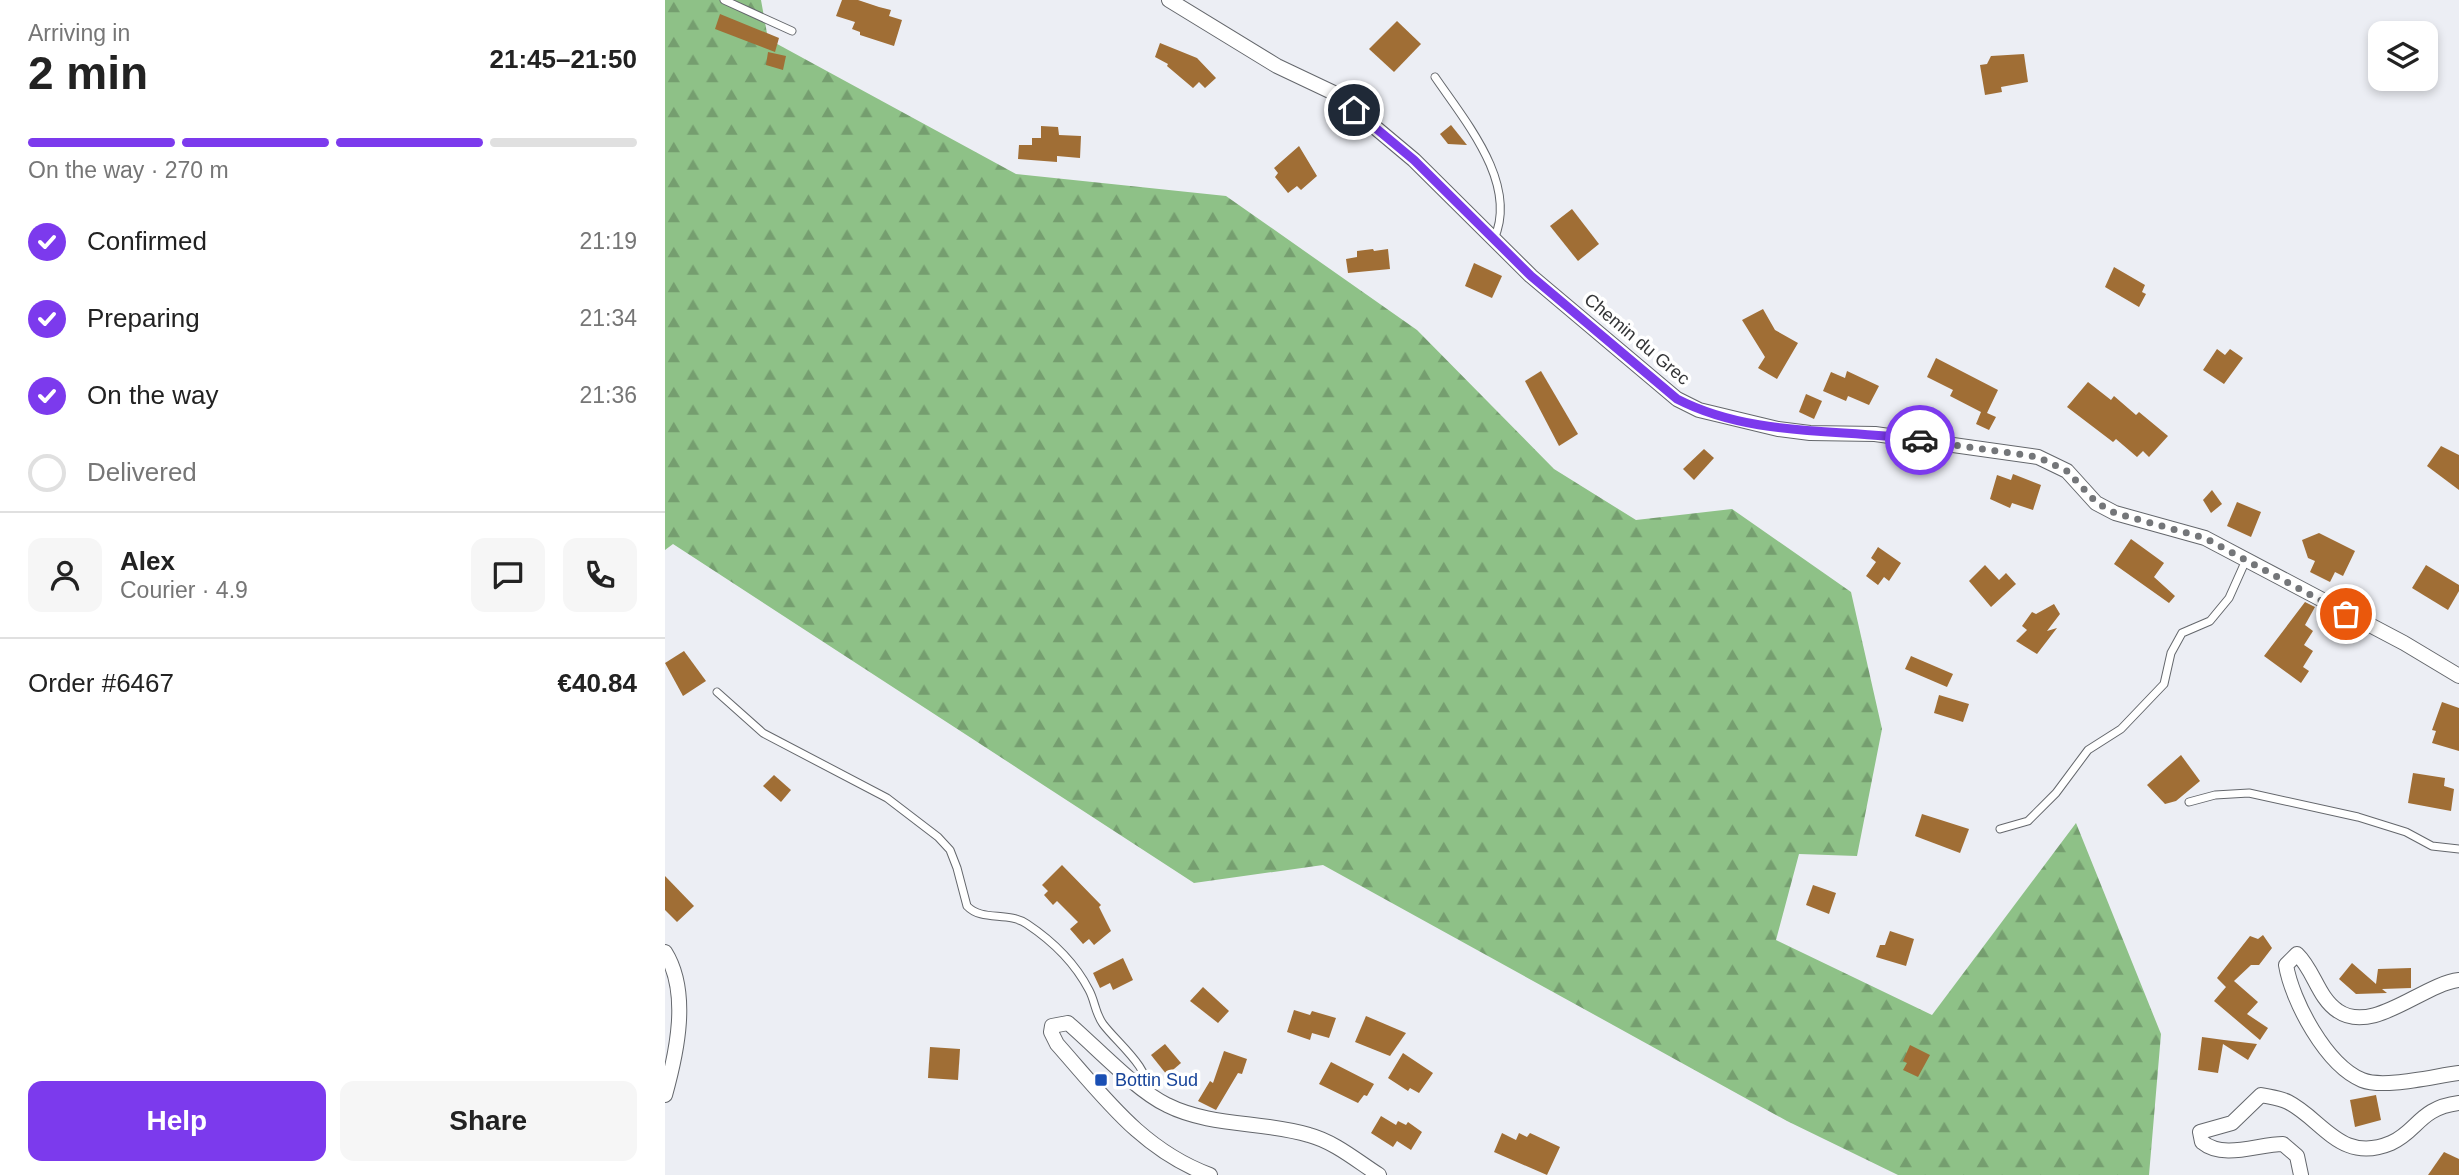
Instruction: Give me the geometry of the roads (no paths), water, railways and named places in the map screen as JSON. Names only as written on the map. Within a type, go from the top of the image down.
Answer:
[{"type":"street","name":"Chemin du Grec","points":[[1169,0],[1277,66],[1333,93],[1414,160],[1531,276],[1677,399],[1699,410],[1799,432],[1875,434],[2038,457],[2067,471],[2097,503],[2115,513],[2205,538],[2404,643],[2459,676]]},
{"type":"street","points":[[665,952],[677,982],[678,1022],[665,1095]]},
{"type":"street","points":[[2459,980],[2369,1018],[2353,1017],[2338,1011],[2325,997],[2306,962],[2297,954],[2286,965],[2290,989],[2318,1038],[2346,1069],[2362,1080],[2379,1083],[2459,1073]]},
{"type":"street","points":[[1210,1175],[1181,1164],[1137,1132],[1057,1044],[1051,1032],[1052,1026],[1068,1023],[1148,1094],[1168,1106],[1195,1115],[1310,1135],[1334,1145],[1379,1175]]},
{"type":"street","points":[[2301,1175],[2297,1156],[2283,1144],[2232,1151],[2209,1148],[2202,1142],[2200,1132],[2232,1123],[2262,1095],[2287,1102],[2333,1139],[2370,1149],[2393,1142],[2423,1115],[2445,1105],[2459,1103]]},
{"type":"lane","points":[[724,0],[792,32]]},
{"type":"lane","points":[[1436,77],[1478,141],[1496,183],[1501,225],[1494,240]]},
{"type":"lane","points":[[2000,829],[2028,821],[2056,793],[2088,750],[2121,729],[2164,684],[2171,653],[2182,634],[2210,621],[2229,598],[2246,560]]},
{"type":"lane","points":[[717,692],[763,733],[887,798],[938,837],[950,850],[967,906],[973,913],[1014,917],[1025,923],[1061,952],[1079,973],[1104,1024],[1147,1080],[1148,1094]]},
{"type":"lane","points":[[2189,802],[2214,795],[2249,793],[2358,817],[2406,832],[2432,846],[2459,849]]},
{"type":"place","name":"Bottin Sud","points":[[1101,1080]]}]
